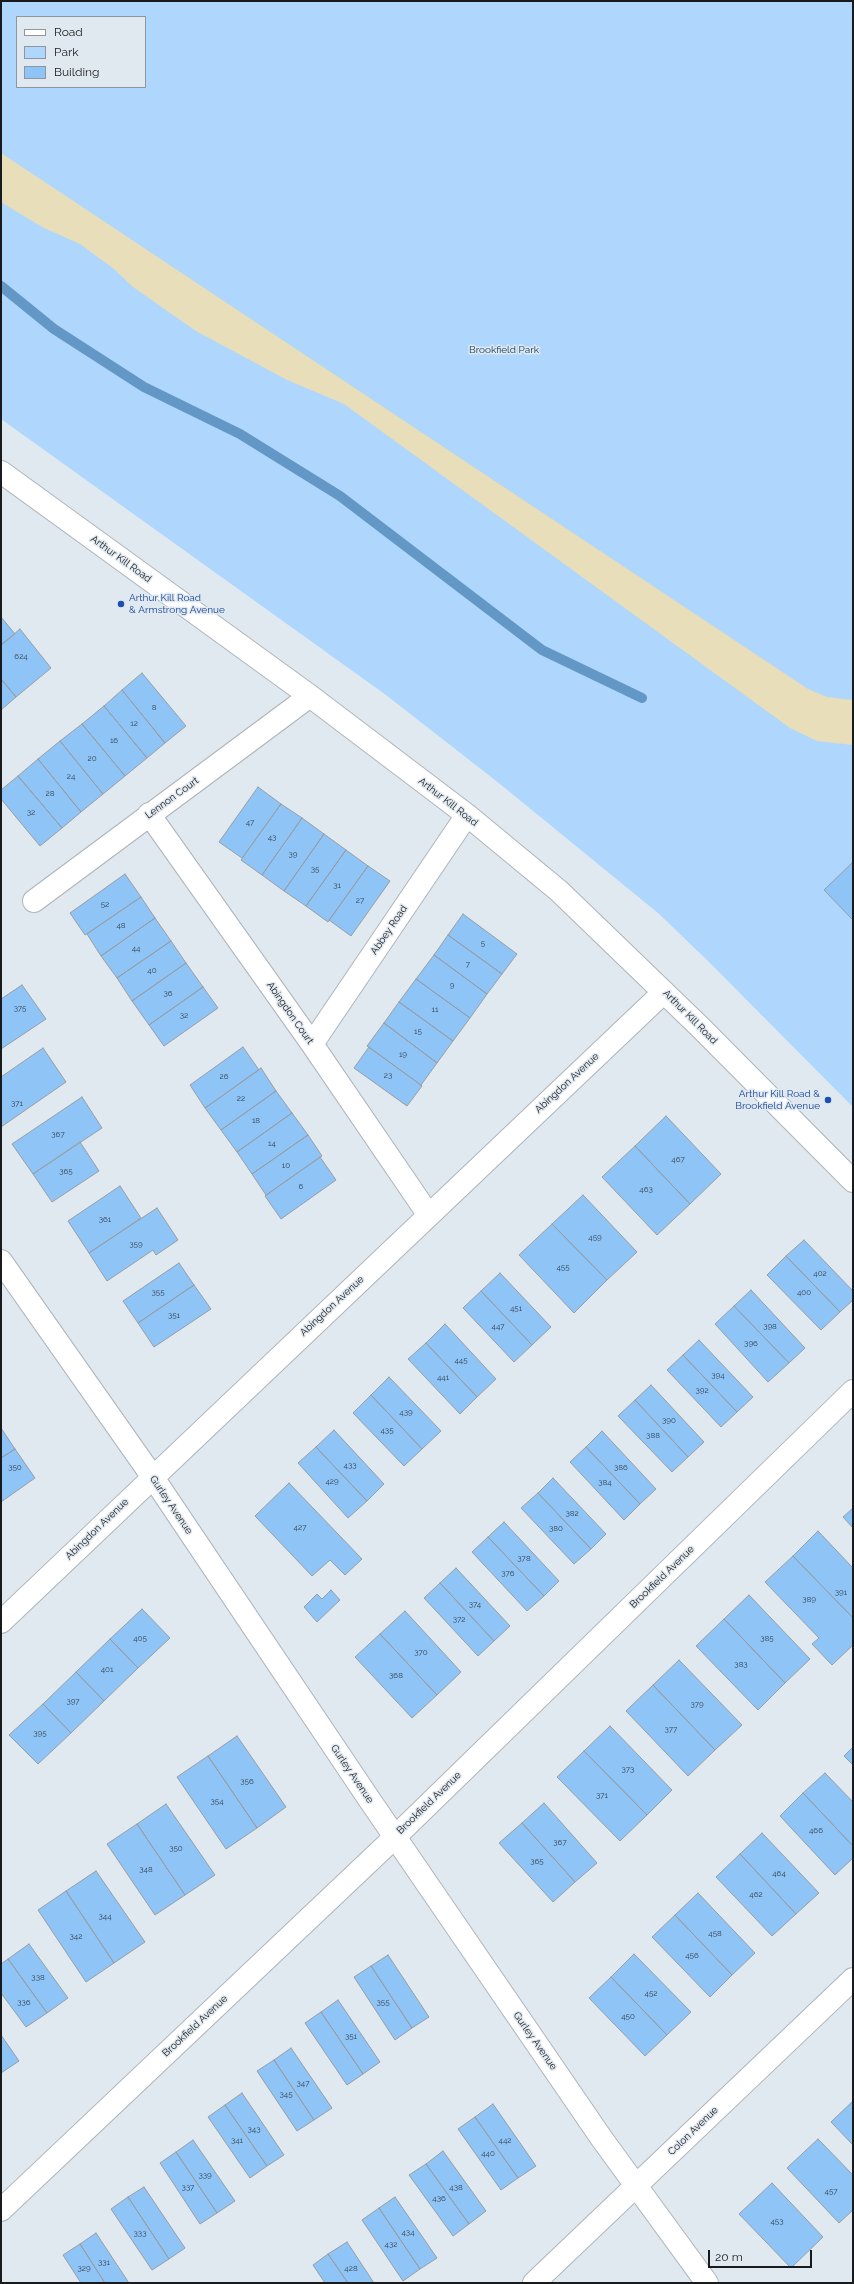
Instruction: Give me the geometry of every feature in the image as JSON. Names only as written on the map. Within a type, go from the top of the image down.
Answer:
[{"type":"street","name":"Arthur Kill Road","points":[[1,472],[310,696],[467,815],[559,891],[664,992],[853,1181]]},
{"type":"street","name":"Lennon Court","points":[[34,901],[149,814],[310,696]]},
{"type":"street","name":"Abingdon Court","points":[[149,814],[312,1044],[428,1214]]},
{"type":"street","name":"Abbey Road","points":[[312,1044],[467,815]]},
{"type":"street","name":"Abingdon Avenue","points":[[1,1622],[152,1476],[664,992]]},
{"type":"street","name":"Gurley Avenue","points":[[1,1261],[152,1476],[395,1837],[635,2187],[707,2283]]},
{"type":"street","name":"Brookfield Avenue","points":[[1,2210],[395,1837],[853,1392]]},
{"type":"street","name":"Colon Avenue","points":[[534,2283],[853,1979]]},
{"type":"green space","name":"Brookfield Park","points":[[1,1],[853,1],[853,1107],[707,960],[658,913],[500,784],[386,695],[1,419]]},
{"type":"sand","points":[[1,153],[808,689],[827,697],[853,700],[853,745],[817,741],[790,728],[344,404],[287,380],[196,331],[133,287],[114,269],[80,244],[44,228],[1,202]]},
{"type":"building","points":[[1,617],[15,634],[1,645]]},
{"type":"building","points":[[20,629],[51,668],[16,697],[1,679],[1,645]]},
{"type":"building","points":[[142,673],[186,726],[165,743],[122,690]]},
{"type":"building","points":[[1,679],[16,697],[1,710]]},
{"type":"building","points":[[122,690],[165,743],[147,758],[104,706]]},
{"type":"building","points":[[104,706],[147,758],[125,776],[82,724]]},
{"type":"building","points":[[82,724],[125,776],[103,794],[60,741]]},
{"type":"building","points":[[60,741],[103,794],[81,812],[38,759]]},
{"type":"building","points":[[38,759],[81,812],[62,828],[18,776]]},
{"type":"building","points":[[18,776],[62,828],[40,846],[1,799],[1,790]]},
{"type":"building","points":[[258,787],[281,804],[242,858],[219,842]]},
{"type":"building","points":[[281,804],[302,818],[262,875],[241,860]]},
{"type":"building","points":[[302,818],[324,834],[284,891],[262,875]]},
{"type":"building","points":[[324,834],[346,850],[306,906],[284,891]]},
{"type":"building","points":[[346,850],[368,866],[328,922],[306,906]]},
{"type":"building","points":[[853,862],[853,920],[824,890]]},
{"type":"building","points":[[368,866],[390,881],[351,936],[329,920]]},
{"type":"building","points":[[125,874],[141,897],[85,935],[70,913]]},
{"type":"building","points":[[141,897],[155,918],[101,956],[87,934]]},
{"type":"building","points":[[463,914],[517,954],[502,974],[448,935]]},
{"type":"building","points":[[155,918],[171,941],[117,978],[101,956]]},
{"type":"building","points":[[448,935],[502,974],[487,994],[434,955]]},
{"type":"building","points":[[171,941],[186,963],[132,1001],[117,978]]},
{"type":"building","points":[[434,955],[487,994],[470,1018],[416,979]]},
{"type":"building","points":[[186,963],[203,987],[149,1025],[132,1001]]},
{"type":"building","points":[[416,979],[470,1018],[453,1041],[399,1002]]},
{"type":"building","points":[[22,985],[46,1019],[1,1049],[1,999]]},
{"type":"building","points":[[203,987],[218,1008],[164,1046],[149,1025]]},
{"type":"building","points":[[399,1002],[453,1041],[437,1063],[384,1023]]},
{"type":"building","points":[[384,1023],[437,1063],[421,1085],[367,1046]]},
{"type":"building","points":[[243,1047],[259,1070],[205,1108],[190,1085]]},
{"type":"building","points":[[369,1047],[422,1086],[407,1106],[354,1068]]},
{"type":"building","points":[[43,1048],[66,1082],[1,1127],[1,1077]]},
{"type":"building","points":[[261,1068],[276,1091],[221,1130],[205,1108]]},
{"type":"building","points":[[276,1091],[292,1113],[237,1152],[221,1130]]},
{"type":"building","points":[[82,1097],[102,1128],[33,1174],[12,1144]]},
{"type":"building","points":[[292,1113],[308,1135],[252,1174],[237,1152]]},
{"type":"building","points":[[666,1116],[721,1174],[690,1204],[635,1146]]},
{"type":"building","points":[[308,1135],[322,1156],[266,1195],[252,1174]]},
{"type":"building","points":[[80,1142],[99,1171],[52,1202],[33,1174]]},
{"type":"building","points":[[635,1146],[690,1204],[657,1235],[602,1177]]},
{"type":"building","points":[[320,1157],[336,1180],[281,1219],[265,1196]]},
{"type":"building","points":[[120,1186],[141,1218],[89,1253],[68,1221]]},
{"type":"building","points":[[583,1195],[637,1252],[607,1280],[552,1224]]},
{"type":"building","points":[[157,1208],[178,1240],[156,1255],[153,1250],[107,1281],[89,1253]]},
{"type":"building","points":[[552,1224],[607,1280],[574,1313],[519,1255]]},
{"type":"building","points":[[804,1240],[853,1291],[853,1300],[840,1312],[786,1256]]},
{"type":"building","points":[[786,1256],[840,1312],[821,1330],[767,1275]]},
{"type":"building","points":[[179,1263],[194,1285],[138,1323],[123,1301]]},
{"type":"building","points":[[500,1273],[551,1327],[532,1345],[481,1291]]},
{"type":"building","points":[[194,1285],[211,1309],[154,1347],[138,1323]]},
{"type":"building","points":[[751,1290],[805,1348],[789,1363],[734,1306]]},
{"type":"building","points":[[481,1291],[532,1345],[514,1362],[463,1308]]},
{"type":"building","points":[[734,1306],[789,1363],[768,1382],[715,1324]]},
{"type":"building","points":[[445,1324],[496,1379],[477,1397],[426,1343]]},
{"type":"building","points":[[699,1340],[753,1397],[737,1412],[683,1355]]},
{"type":"building","points":[[426,1343],[477,1397],[460,1414],[408,1359]]},
{"type":"building","points":[[683,1355],[737,1412],[721,1427],[667,1370]]},
{"type":"building","points":[[389,1377],[441,1431],[422,1449],[371,1395]]},
{"type":"building","points":[[651,1385],[704,1442],[688,1457],[635,1400]]},
{"type":"building","points":[[371,1395],[422,1449],[404,1466],[353,1413]]},
{"type":"building","points":[[635,1400],[688,1457],[672,1472],[618,1416]]},
{"type":"building","points":[[1,1428],[15,1449],[1,1458]]},
{"type":"building","points":[[334,1430],[384,1484],[367,1501],[316,1447]]},
{"type":"building","points":[[602,1431],[656,1489],[640,1504],[586,1447]]},
{"type":"building","points":[[316,1447],[367,1501],[348,1518],[298,1463]]},
{"type":"building","points":[[586,1447],[640,1504],[624,1520],[570,1462]]},
{"type":"building","points":[[15,1449],[35,1478],[1,1502],[1,1458]]},
{"type":"building","points":[[553,1478],[606,1534],[591,1549],[538,1493]]},
{"type":"building","points":[[289,1483],[362,1559],[345,1575],[330,1560],[312,1576],[255,1516]]},
{"type":"building","points":[[538,1493],[591,1549],[574,1564],[521,1508]]},
{"type":"building","points":[[853,1508],[853,1528],[843,1517]]},
{"type":"building","points":[[504,1522],[559,1581],[544,1596],[488,1537]]},
{"type":"building","points":[[818,1531],[853,1568],[853,1618],[793,1556]]},
{"type":"building","points":[[488,1537],[544,1596],[527,1611],[472,1552]]},
{"type":"building","points":[[793,1556],[853,1618],[853,1645],[832,1665],[812,1644],[819,1638],[765,1582]]},
{"type":"building","points":[[456,1568],[510,1626],[494,1641],[440,1583]]},
{"type":"building","points":[[440,1583],[494,1641],[478,1656],[424,1598]]},
{"type":"building","points":[[331,1590],[340,1600],[317,1622],[304,1607],[317,1594],[322,1599]]},
{"type":"building","points":[[749,1595],[810,1659],[785,1683],[724,1619]]},
{"type":"building","points":[[142,1609],[170,1638],[138,1668],[110,1639]]},
{"type":"building","points":[[405,1611],[461,1672],[437,1695],[380,1634]]},
{"type":"building","points":[[724,1619],[785,1683],[758,1710],[696,1646]]},
{"type":"building","points":[[380,1634],[437,1695],[412,1718],[355,1657]]},
{"type":"building","points":[[110,1639],[138,1668],[104,1701],[76,1672]]},
{"type":"building","points":[[679,1660],[742,1725],[715,1750],[653,1685]]},
{"type":"building","points":[[76,1672],[104,1701],[71,1733],[43,1704]]},
{"type":"building","points":[[653,1685],[715,1750],[688,1776],[626,1711]]},
{"type":"building","points":[[43,1704],[71,1733],[38,1764],[9,1735]]},
{"type":"building","points":[[610,1726],[672,1790],[647,1815],[584,1751]]},
{"type":"building","points":[[237,1736],[286,1807],[257,1828],[208,1756]]},
{"type":"building","points":[[853,1747],[853,1765],[844,1756]]},
{"type":"building","points":[[584,1751],[647,1815],[620,1841],[557,1777]]},
{"type":"building","points":[[208,1756],[257,1828],[226,1849],[177,1777]]},
{"type":"building","points":[[825,1773],[853,1802],[853,1846],[803,1793]]},
{"type":"building","points":[[803,1793],[853,1846],[853,1858],[835,1875],[780,1816]]},
{"type":"building","points":[[544,1803],[597,1863],[575,1882],[522,1823]]},
{"type":"building","points":[[166,1804],[215,1875],[185,1895],[137,1824]]},
{"type":"building","points":[[522,1823],[575,1882],[553,1902],[499,1843]]},
{"type":"building","points":[[137,1824],[185,1895],[155,1915],[107,1844]]},
{"type":"building","points":[[762,1833],[819,1893],[796,1914],[740,1854]]},
{"type":"building","points":[[740,1854],[796,1914],[772,1936],[716,1877]]},
{"type":"building","points":[[96,1871],[145,1942],[114,1963],[66,1891]]},
{"type":"building","points":[[66,1891],[114,1963],[86,1982],[38,1910]]},
{"type":"building","points":[[698,1893],[755,1953],[732,1975],[675,1915]]},
{"type":"building","points":[[675,1915],[732,1975],[710,1997],[652,1937]]},
{"type":"building","points":[[29,1944],[68,1998],[47,2013],[8,1959]]},
{"type":"building","points":[[634,1954],[691,2012],[667,2035],[611,1977]]},
{"type":"building","points":[[388,1955],[429,2017],[412,2028],[371,1966]]},
{"type":"building","points":[[8,1959],[47,2013],[26,2027],[1,1993],[1,1964]]},
{"type":"building","points":[[371,1966],[412,2028],[395,2040],[354,1977]]},
{"type":"building","points":[[611,1977],[667,2035],[645,2056],[589,1998]]},
{"type":"building","points":[[338,2000],[380,2062],[363,2074],[321,2012]]},
{"type":"building","points":[[321,2012],[363,2074],[347,2085],[305,2023]]},
{"type":"building","points":[[1,2035],[19,2061],[1,2073]]},
{"type":"building","points":[[291,2048],[332,2108],[314,2120],[274,2060]]},
{"type":"building","points":[[274,2060],[314,2120],[297,2131],[257,2071]]},
{"type":"building","points":[[242,2093],[284,2155],[267,2166],[225,2105]]},
{"type":"building","points":[[853,2101],[853,2145],[831,2122]]},
{"type":"building","points":[[493,2104],[536,2166],[518,2178],[475,2117]]},
{"type":"building","points":[[225,2105],[267,2166],[250,2178],[208,2117]]},
{"type":"building","points":[[475,2117],[518,2178],[501,2190],[458,2129]]},
{"type":"building","points":[[818,2139],[853,2175],[853,2210],[839,2223],[787,2168]]},
{"type":"building","points":[[193,2140],[235,2201],[217,2213],[176,2152]]},
{"type":"building","points":[[443,2151],[486,2211],[469,2224],[426,2164]]},
{"type":"building","points":[[176,2152],[217,2213],[200,2224],[160,2163]]},
{"type":"building","points":[[426,2164],[469,2224],[453,2236],[409,2175]]},
{"type":"building","points":[[772,2183],[823,2237],[791,2268],[739,2214]]},
{"type":"building","points":[[144,2187],[185,2248],[169,2259],[128,2197]]},
{"type":"building","points":[[128,2197],[169,2259],[152,2270],[111,2209]]},
{"type":"building","points":[[395,2197],[437,2258],[420,2269],[379,2208]]},
{"type":"building","points":[[379,2208],[420,2269],[403,2281],[362,2220]]},
{"type":"building","points":[[96,2233],[129,2283],[105,2283],[80,2244]]},
{"type":"building","points":[[347,2242],[374,2283],[348,2283],[328,2254]]},
{"type":"building","points":[[80,2244],[105,2283],[81,2283],[63,2255]]},
{"type":"building","points":[[328,2254],[348,2283],[325,2283],[313,2265]]},
{"type":"waterway","points":[[1,286],[54,329],[144,387],[240,434],[340,496],[542,650],[642,698]]},
{"type":"place","name":"Arthur Kill Road & Armstrong Avenue","points":[[121,604]]},
{"type":"place","name":"Arthur Kill Road & Brookfield Avenue","points":[[828,1100]]}]
